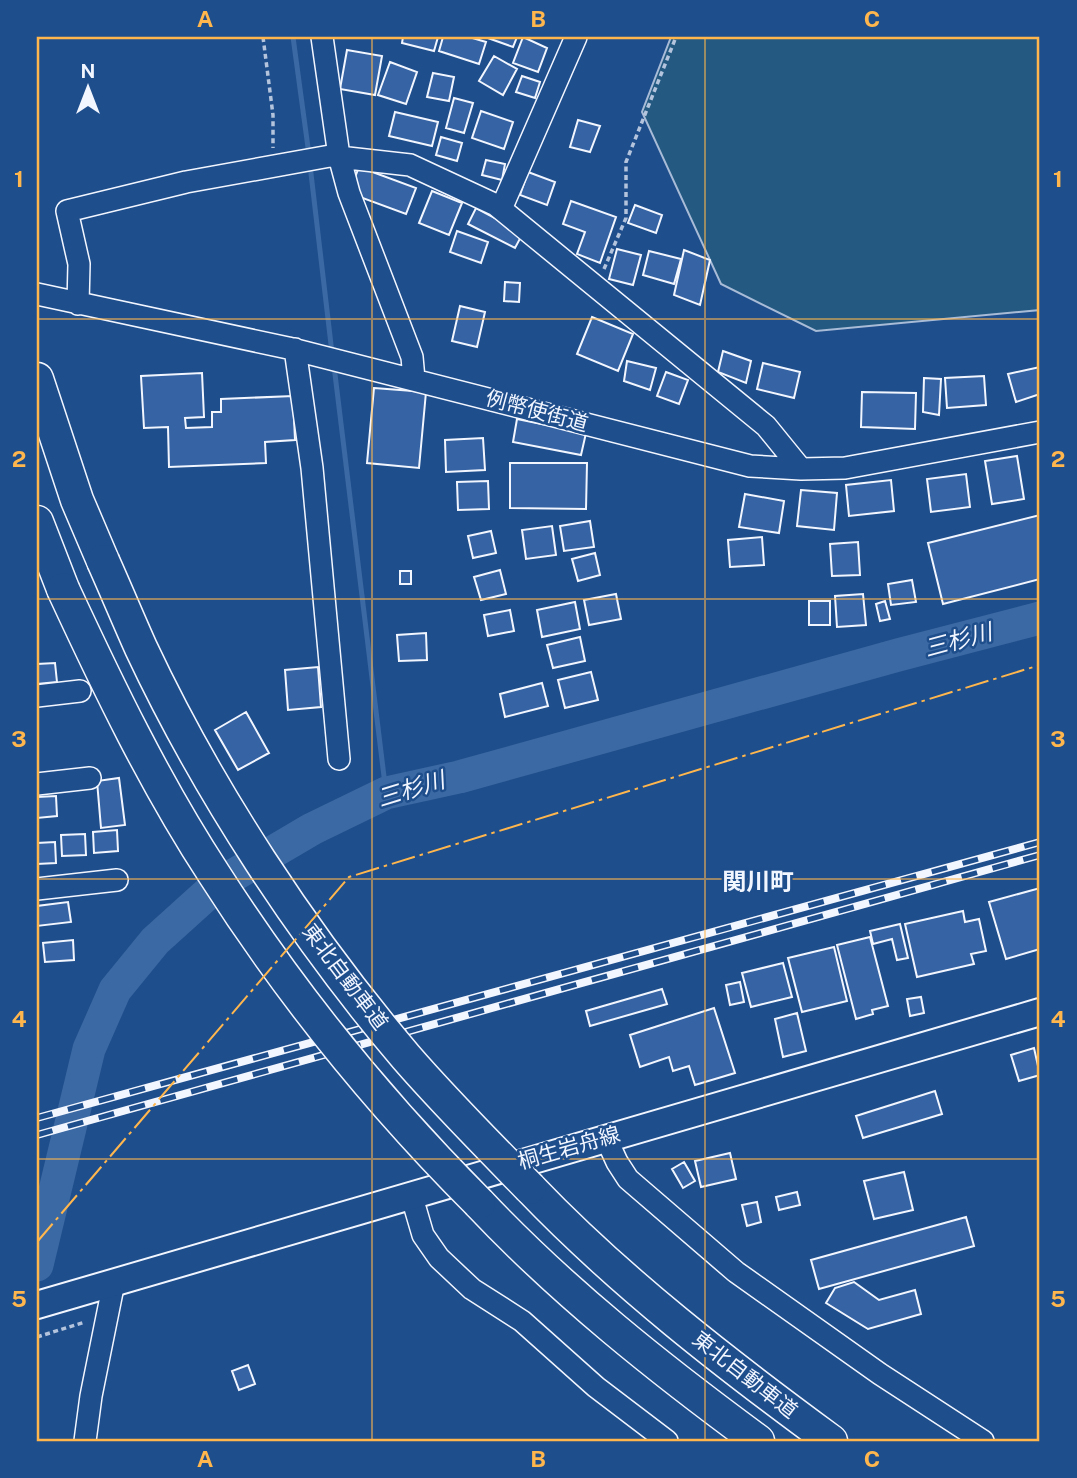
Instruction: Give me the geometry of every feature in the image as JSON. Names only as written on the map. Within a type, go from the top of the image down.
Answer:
[{"type":"highway","name":"東北自動車道","points":[[37,379],[77,500],[141,649],[184,733],[251,847],[359,999],[398,1048],[475,1132],[610,1265],[775,1400],[831,1441]]},
{"type":"highway","points":[[37,522],[63,589],[100,670],[144,753],[212,871],[309,1010],[428,1152],[510,1236],[584,1304],[758,1441]]},
{"type":"highway","points":[[775,1400],[847,1441]]},
{"type":"main road","name":"桐生岩舟線","points":[[37,1305],[1040,1013]]},
{"type":"street","points":[[322,37],[335,156],[411,357],[414,379]]},
{"type":"street","points":[[501,209],[576,37]]},
{"type":"street","points":[[78,304],[79,264],[68,211],[186,182],[335,156],[410,165],[501,209],[766,426],[801,469]]},
{"type":"street","name":"例幣使街道","points":[[37,294],[357,364],[750,466],[845,468],[1040,432]]},
{"type":"street","points":[[300,351],[339,759]]},
{"type":"street","points":[[37,696],[80,691]]},
{"type":"street","points":[[37,784],[90,778]]},
{"type":"street","points":[[37,889],[117,880]]},
{"type":"street","points":[[606,1138],[628,1179],[736,1272],[880,1374],[983,1441]]},
{"type":"street","points":[[411,1194],[423,1235],[439,1258],[472,1289],[522,1321],[596,1387],[667,1441]]},
{"type":"street","points":[[85,1441],[107,1315],[106,1284]]},
{"type":"path","points":[[263,37],[272,115],[271,133],[279,164]]},
{"type":"path","points":[[593,285],[606,265],[626,218],[626,162],[676,37]]},
{"type":"path","points":[[37,1337],[107,1315]]},
{"type":"shaded area","points":[[671,37],[1040,37],[1040,310],[816,331],[721,284],[642,112]]},
{"type":"building","points":[[403,37],[438,37],[434,51],[402,43]]},
{"type":"building","points":[[443,37],[469,37],[486,42],[479,64],[439,51]]},
{"type":"building","points":[[485,37],[517,37],[513,47]]},
{"type":"building","points":[[523,37],[547,48],[538,72],[513,63]]},
{"type":"building","points":[[347,50],[382,56],[375,95],[340,89]]},
{"type":"building","points":[[494,56],[517,69],[503,95],[479,81]]},
{"type":"building","points":[[390,62],[417,72],[406,104],[378,95]]},
{"type":"building","points":[[433,73],[454,77],[449,101],[427,97]]},
{"type":"building","points":[[522,76],[540,82],[535,98],[516,92]]},
{"type":"building","points":[[454,98],[473,103],[464,133],[446,128]]},
{"type":"building","points":[[481,111],[513,122],[504,149],[472,138]]},
{"type":"building","points":[[395,112],[438,122],[432,146],[389,136]]},
{"type":"building","points":[[578,120],[600,126],[590,152],[570,147]]},
{"type":"building","points":[[441,137],[462,143],[457,161],[436,155]]},
{"type":"building","points":[[486,160],[505,164],[502,180],[482,175]]},
{"type":"building","points":[[359,167],[416,188],[406,214],[349,193]]},
{"type":"building","points":[[528,172],[555,182],[547,205],[520,195]]},
{"type":"building","points":[[432,191],[462,203],[449,235],[419,223]]},
{"type":"building","points":[[571,201],[616,217],[600,263],[577,254],[585,232],[563,224]]},
{"type":"building","points":[[635,205],[662,215],[656,233],[628,223]]},
{"type":"building","points":[[476,208],[523,233],[515,248],[468,224]]},
{"type":"building","points":[[457,231],[488,242],[481,263],[450,252]]},
{"type":"building","points":[[617,249],[641,255],[633,285],[609,279]]},
{"type":"building","points":[[684,250],[710,260],[700,305],[674,295]]},
{"type":"building","points":[[649,251],[681,259],[674,284],[643,275]]},
{"type":"building","points":[[505,282],[520,283],[519,302],[504,301]]},
{"type":"building","points":[[460,306],[485,312],[477,347],[452,341]]},
{"type":"building","points":[[592,317],[633,334],[618,371],[577,354]]},
{"type":"building","points":[[723,351],[751,361],[746,383],[718,372]]},
{"type":"building","points":[[627,361],[656,368],[650,390],[624,381]]},
{"type":"building","points":[[763,363],[800,372],[794,398],[757,389]]},
{"type":"building","points":[[1040,367],[1040,394],[1016,402],[1008,374]]},
{"type":"building","points":[[666,372],[688,380],[679,404],[657,396]]},
{"type":"building","points":[[202,373],[204,417],[185,418],[186,428],[212,427],[212,412],[221,412],[221,399],[293,396],[295,440],[265,442],[266,463],[169,467],[168,427],[144,428],[141,376]]},
{"type":"building","points":[[984,376],[986,405],[947,408],[945,378]]},
{"type":"building","points":[[924,378],[941,379],[939,415],[923,412]]},
{"type":"building","points":[[374,388],[426,392],[419,468],[367,463]]},
{"type":"building","points":[[862,392],[916,393],[915,429],[861,427]]},
{"type":"building","points":[[517,419],[586,433],[581,455],[513,442]]},
{"type":"building","points":[[483,438],[485,470],[446,472],[445,440]]},
{"type":"building","points":[[1017,456],[1024,499],[992,504],[985,461]]},
{"type":"building","points":[[510,463],[587,463],[586,509],[510,508]]},
{"type":"building","points":[[966,474],[970,507],[931,512],[927,479]]},
{"type":"building","points":[[891,480],[894,511],[849,516],[846,485]]},
{"type":"building","points":[[488,481],[489,509],[458,510],[457,482]]},
{"type":"building","points":[[801,490],[837,493],[834,530],[797,526]]},
{"type":"building","points":[[745,494],[784,501],[779,533],[739,527]]},
{"type":"building","points":[[1040,515],[1040,579],[943,604],[928,543]]},
{"type":"building","points":[[590,521],[594,547],[564,551],[560,526]]},
{"type":"building","points":[[552,526],[556,555],[526,559],[522,530]]},
{"type":"building","points":[[491,531],[496,553],[473,558],[468,536]]},
{"type":"building","points":[[762,537],[764,565],[730,567],[728,540]]},
{"type":"building","points":[[858,542],[860,575],[832,576],[830,544]]},
{"type":"building","points":[[595,553],[600,575],[578,581],[572,559]]},
{"type":"building","points":[[500,570],[506,594],[481,600],[474,577]]},
{"type":"building","points":[[400,571],[411,571],[411,584],[400,584]]},
{"type":"building","points":[[912,580],[916,602],[891,605],[888,584]]},
{"type":"building","points":[[616,594],[621,619],[589,625],[584,600]]},
{"type":"building","points":[[863,594],[866,625],[837,627],[835,596]]},
{"type":"building","points":[[809,601],[830,601],[830,625],[809,625]]},
{"type":"building","points":[[885,601],[890,619],[880,621],[876,604]]},
{"type":"building","points":[[575,602],[580,629],[542,637],[537,610]]},
{"type":"building","points":[[510,610],[514,631],[488,636],[484,615]]},
{"type":"building","points":[[426,633],[427,660],[399,661],[397,635]]},
{"type":"building","points":[[580,637],[585,661],[553,668],[547,645]]},
{"type":"building","points":[[55,663],[57,682],[37,684],[37,664]]},
{"type":"building","points":[[318,667],[321,707],[288,710],[285,670]]},
{"type":"building","points":[[591,672],[598,700],[565,708],[558,680]]},
{"type":"building","points":[[542,683],[548,706],[505,717],[500,694]]},
{"type":"building","points":[[246,712],[269,753],[238,770],[215,730]]},
{"type":"building","points":[[119,778],[125,825],[101,828],[97,781]]},
{"type":"building","points":[[56,796],[57,816],[37,818],[37,797]]},
{"type":"building","points":[[117,830],[118,851],[94,853],[93,832]]},
{"type":"building","points":[[85,834],[86,855],[62,856],[61,835]]},
{"type":"building","points":[[55,842],[56,863],[37,864],[37,843]]},
{"type":"building","points":[[1040,888],[1040,949],[1006,959],[989,902]]},
{"type":"building","points":[[68,902],[71,922],[37,926],[37,906]]},
{"type":"building","points":[[963,911],[965,922],[979,919],[986,951],[971,954],[974,964],[917,977],[905,924]]},
{"type":"building","points":[[900,924],[908,958],[897,960],[892,939],[873,944],[870,931]]},
{"type":"building","points":[[870,937],[888,1006],[872,1010],[873,1014],[856,1019],[837,945]]},
{"type":"building","points":[[73,940],[74,960],[45,962],[43,943]]},
{"type":"building","points":[[834,947],[847,1001],[802,1012],[788,958]]},
{"type":"building","points":[[783,963],[792,997],[751,1007],[742,973]]},
{"type":"building","points":[[740,982],[744,1002],[730,1005],[726,985]]},
{"type":"building","points":[[662,989],[667,1004],[590,1026],[586,1011]]},
{"type":"building","points":[[921,997],[924,1013],[910,1016],[907,999]]},
{"type":"building","points":[[714,1008],[735,1073],[695,1085],[689,1066],[673,1071],[669,1057],[640,1067],[630,1035]]},
{"type":"building","points":[[797,1013],[806,1051],[783,1057],[775,1019]]},
{"type":"building","points":[[1034,1048],[1040,1075],[1019,1081],[1011,1055]]},
{"type":"building","points":[[935,1091],[942,1114],[863,1138],[856,1116]]},
{"type":"building","points":[[730,1153],[736,1179],[701,1187],[695,1161]]},
{"type":"building","points":[[684,1162],[695,1181],[683,1188],[672,1169]]},
{"type":"building","points":[[904,1172],[913,1210],[874,1219],[864,1181]]},
{"type":"building","points":[[797,1192],[800,1205],[779,1210],[776,1197]]},
{"type":"building","points":[[757,1202],[761,1222],[747,1226],[742,1205]]},
{"type":"building","points":[[966,1217],[974,1246],[819,1289],[811,1260]]},
{"type":"building","points":[[854,1282],[879,1300],[915,1290],[921,1314],[868,1329],[826,1303],[835,1288]]},
{"type":"building","points":[[248,1365],[255,1384],[239,1390],[232,1371]]},
{"type":"waterway","points":[[293,37],[309,155]]},
{"type":"waterway","points":[[310,165],[332,353]]},
{"type":"waterway","points":[[334,366],[386,793]]},
{"type":"waterway","name":"三杉川","points":[[37,1265],[89,1049],[115,990],[155,941],[217,885],[312,829],[386,793],[459,777],[1040,618]]},
{"type":"railway","points":[[37,1118],[1040,842]]},
{"type":"railway","points":[[37,1135],[1040,855]]},
{"type":"power","points":[[37,1242],[349,877],[1040,665]]},
{"type":"district","name":"関川町","points":[[758,882]]}]
